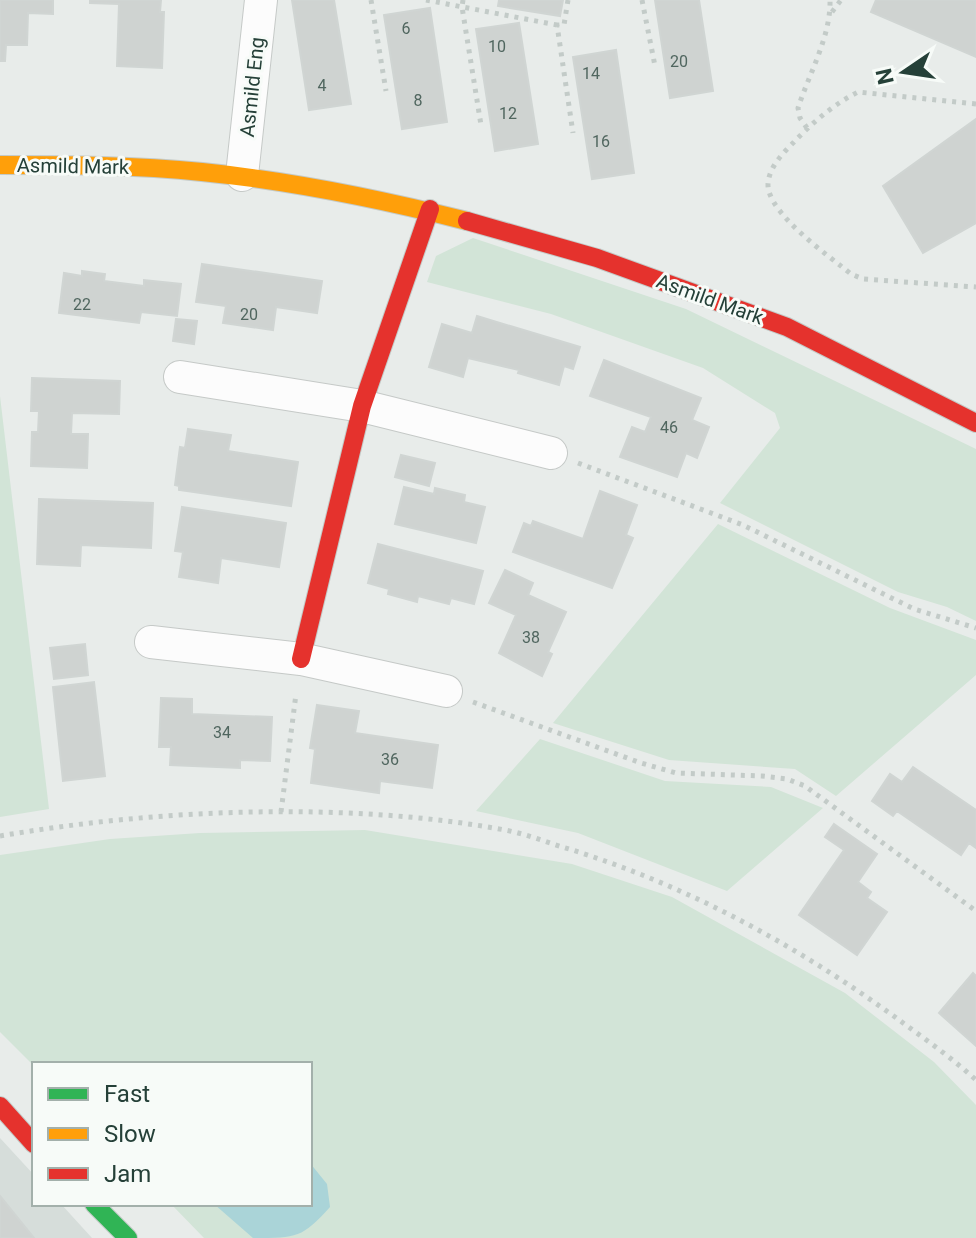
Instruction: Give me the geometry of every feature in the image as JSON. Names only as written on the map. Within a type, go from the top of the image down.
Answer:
[{"type":"street","name":"Asmild Eng","points":[[242,175],[261,0]]},
{"type":"street","name":"Asmild Mark","points":[[0,165],[58,163],[242,175],[430,209],[624,267],[790,328],[976,423]]},
{"type":"street","points":[[301,659],[362,406],[430,209]]},
{"type":"street","points":[[180,377],[362,406],[551,453]]},
{"type":"street","points":[[151,642],[301,659],[446,691]]},
{"type":"street","points":[[0,1106],[32,1142]]},
{"type":"street","points":[[96,1206],[128,1238]]},
{"type":"path","points":[[371,0],[386,91]]},
{"type":"path","points":[[426,0],[463,4],[557,25],[564,25],[568,0]]},
{"type":"path","points":[[642,0],[655,66]]},
{"type":"path","points":[[830,0],[831,13]]},
{"type":"path","points":[[807,128],[798,108],[831,13],[841,0]]},
{"type":"path","points":[[463,4],[481,125]]},
{"type":"path","points":[[557,25],[573,133]]},
{"type":"path","points":[[976,104],[858,92],[807,128],[781,154],[769,176],[768,187],[781,214],[851,274],[863,279],[976,287]]},
{"type":"path","points":[[551,453],[743,525],[914,609],[976,628]]},
{"type":"path","points":[[281,812],[301,659]]},
{"type":"path","points":[[446,691],[676,773],[762,776],[787,779],[805,786],[976,911]]},
{"type":"path","points":[[0,836],[138,819],[281,812],[404,818],[507,831],[625,867],[716,906],[841,978],[976,1080]]},
{"type":"shaded area","points":[[0,1138],[32,1173],[32,1206],[63,1206],[92,1238],[0,1238]]},
{"type":"green space","points":[[473,238],[686,309],[976,449],[976,621],[947,607],[898,592],[720,503],[780,428],[775,413],[703,368],[551,314],[427,282],[436,256]]},
{"type":"green space","points":[[0,396],[49,809],[0,817]]},
{"type":"green space","points":[[718,524],[890,608],[976,640],[976,675],[836,796],[795,769],[669,760],[553,723]]},
{"type":"green space","points":[[540,739],[665,781],[771,787],[823,808],[727,891],[578,833],[476,811]]},
{"type":"green space","points":[[365,830],[572,864],[672,897],[845,993],[934,1062],[976,1105],[976,1238],[204,1238],[173,1206],[312,1206],[312,1062],[32,1064],[0,1032],[0,855],[110,839],[200,833]]},
{"type":"water","points":[[312,1165],[327,1184],[330,1207],[298,1234],[253,1238],[216,1206],[312,1206]]},
{"type":"building","points":[[0,0],[53,0],[53,14],[28,13],[27,45],[6,45],[5,61],[0,61]]},
{"type":"building","points":[[90,0],[161,0],[160,12],[164,12],[162,68],[117,66],[119,4],[90,3]]},
{"type":"building","points":[[292,0],[334,0],[351,104],[309,110]]},
{"type":"building","points":[[499,0],[563,0],[560,16],[498,6]]},
{"type":"building","points":[[655,0],[699,0],[713,91],[670,98]]},
{"type":"building","points":[[876,0],[976,0],[976,57],[871,12]]},
{"type":"building","points":[[430,8],[447,122],[402,129],[384,15]]},
{"type":"building","points":[[519,23],[538,144],[495,151],[476,29]]},
{"type":"building","points":[[616,50],[634,173],[592,179],[573,57]]},
{"type":"building","points":[[976,119],[976,223],[923,253],[883,186]]},
{"type":"building","points":[[202,264],[322,281],[317,313],[276,307],[273,330],[223,323],[226,306],[196,302]]},
{"type":"building","points":[[82,271],[105,274],[104,281],[144,286],[144,280],[181,284],[177,316],[141,312],[139,323],[59,313],[64,273],[82,276]]},
{"type":"building","points":[[477,316],[580,347],[573,369],[564,366],[559,385],[518,373],[519,370],[468,358],[463,377],[429,367],[442,324],[472,333]]},
{"type":"building","points":[[176,319],[197,321],[194,344],[173,341]]},
{"type":"building","points":[[604,360],[701,398],[692,420],[709,427],[697,458],[686,453],[677,477],[620,457],[632,427],[645,432],[651,417],[590,396]]},
{"type":"building","points":[[32,378],[120,381],[119,414],[72,413],[71,434],[88,434],[87,468],[31,466],[32,432],[38,432],[39,411],[31,411]]},
{"type":"building","points":[[188,429],[231,435],[228,451],[298,462],[291,506],[179,490],[179,486],[175,485],[180,447],[185,448]]},
{"type":"building","points":[[401,455],[435,463],[429,486],[395,477]]},
{"type":"building","points":[[404,487],[434,494],[435,488],[465,495],[464,502],[485,507],[476,543],[395,524]]},
{"type":"building","points":[[600,491],[637,505],[626,535],[633,538],[612,588],[513,552],[524,523],[531,526],[533,521],[583,539]]},
{"type":"building","points":[[39,499],[153,503],[151,548],[81,545],[80,566],[37,564]]},
{"type":"building","points":[[182,507],[286,523],[279,567],[221,558],[218,583],[179,577],[183,552],[175,551]]},
{"type":"building","points":[[378,544],[483,571],[474,604],[451,598],[449,604],[418,596],[417,602],[388,594],[389,589],[368,583]]},
{"type":"building","points":[[505,570],[533,583],[528,595],[566,612],[548,652],[552,654],[542,676],[499,653],[516,615],[489,603]]},
{"type":"building","points":[[85,644],[88,675],[54,679],[50,648]]},
{"type":"building","points":[[94,682],[105,776],[63,781],[53,687]]},
{"type":"building","points":[[161,698],[192,699],[192,714],[272,717],[270,761],[240,760],[240,768],[170,765],[171,747],[159,747]]},
{"type":"building","points":[[317,705],[359,711],[355,733],[438,745],[432,788],[380,781],[379,793],[311,783],[315,749],[310,748]]},
{"type":"building","points":[[913,767],[976,810],[976,848],[969,843],[961,855],[897,811],[893,816],[872,801],[890,774],[902,782]]},
{"type":"building","points":[[834,824],[877,854],[858,882],[871,892],[867,898],[887,912],[857,955],[799,915],[844,850],[825,837]]},
{"type":"building","points":[[973,973],[976,976],[976,1046],[939,1013]]},
{"type":"building","points":[[0,1196],[34,1238],[0,1238]]},
{"type":"traffic: fast","points":[[96,1206],[128,1238]]},
{"type":"traffic: slow","points":[[0,165],[127,167],[236,176],[336,192],[467,221]]},
{"type":"traffic: jam","points":[[301,659],[362,406],[430,209]]},
{"type":"traffic: jam","points":[[467,221],[597,258],[787,327],[976,423]]},
{"type":"traffic: jam","points":[[0,1106],[32,1142]]}]
